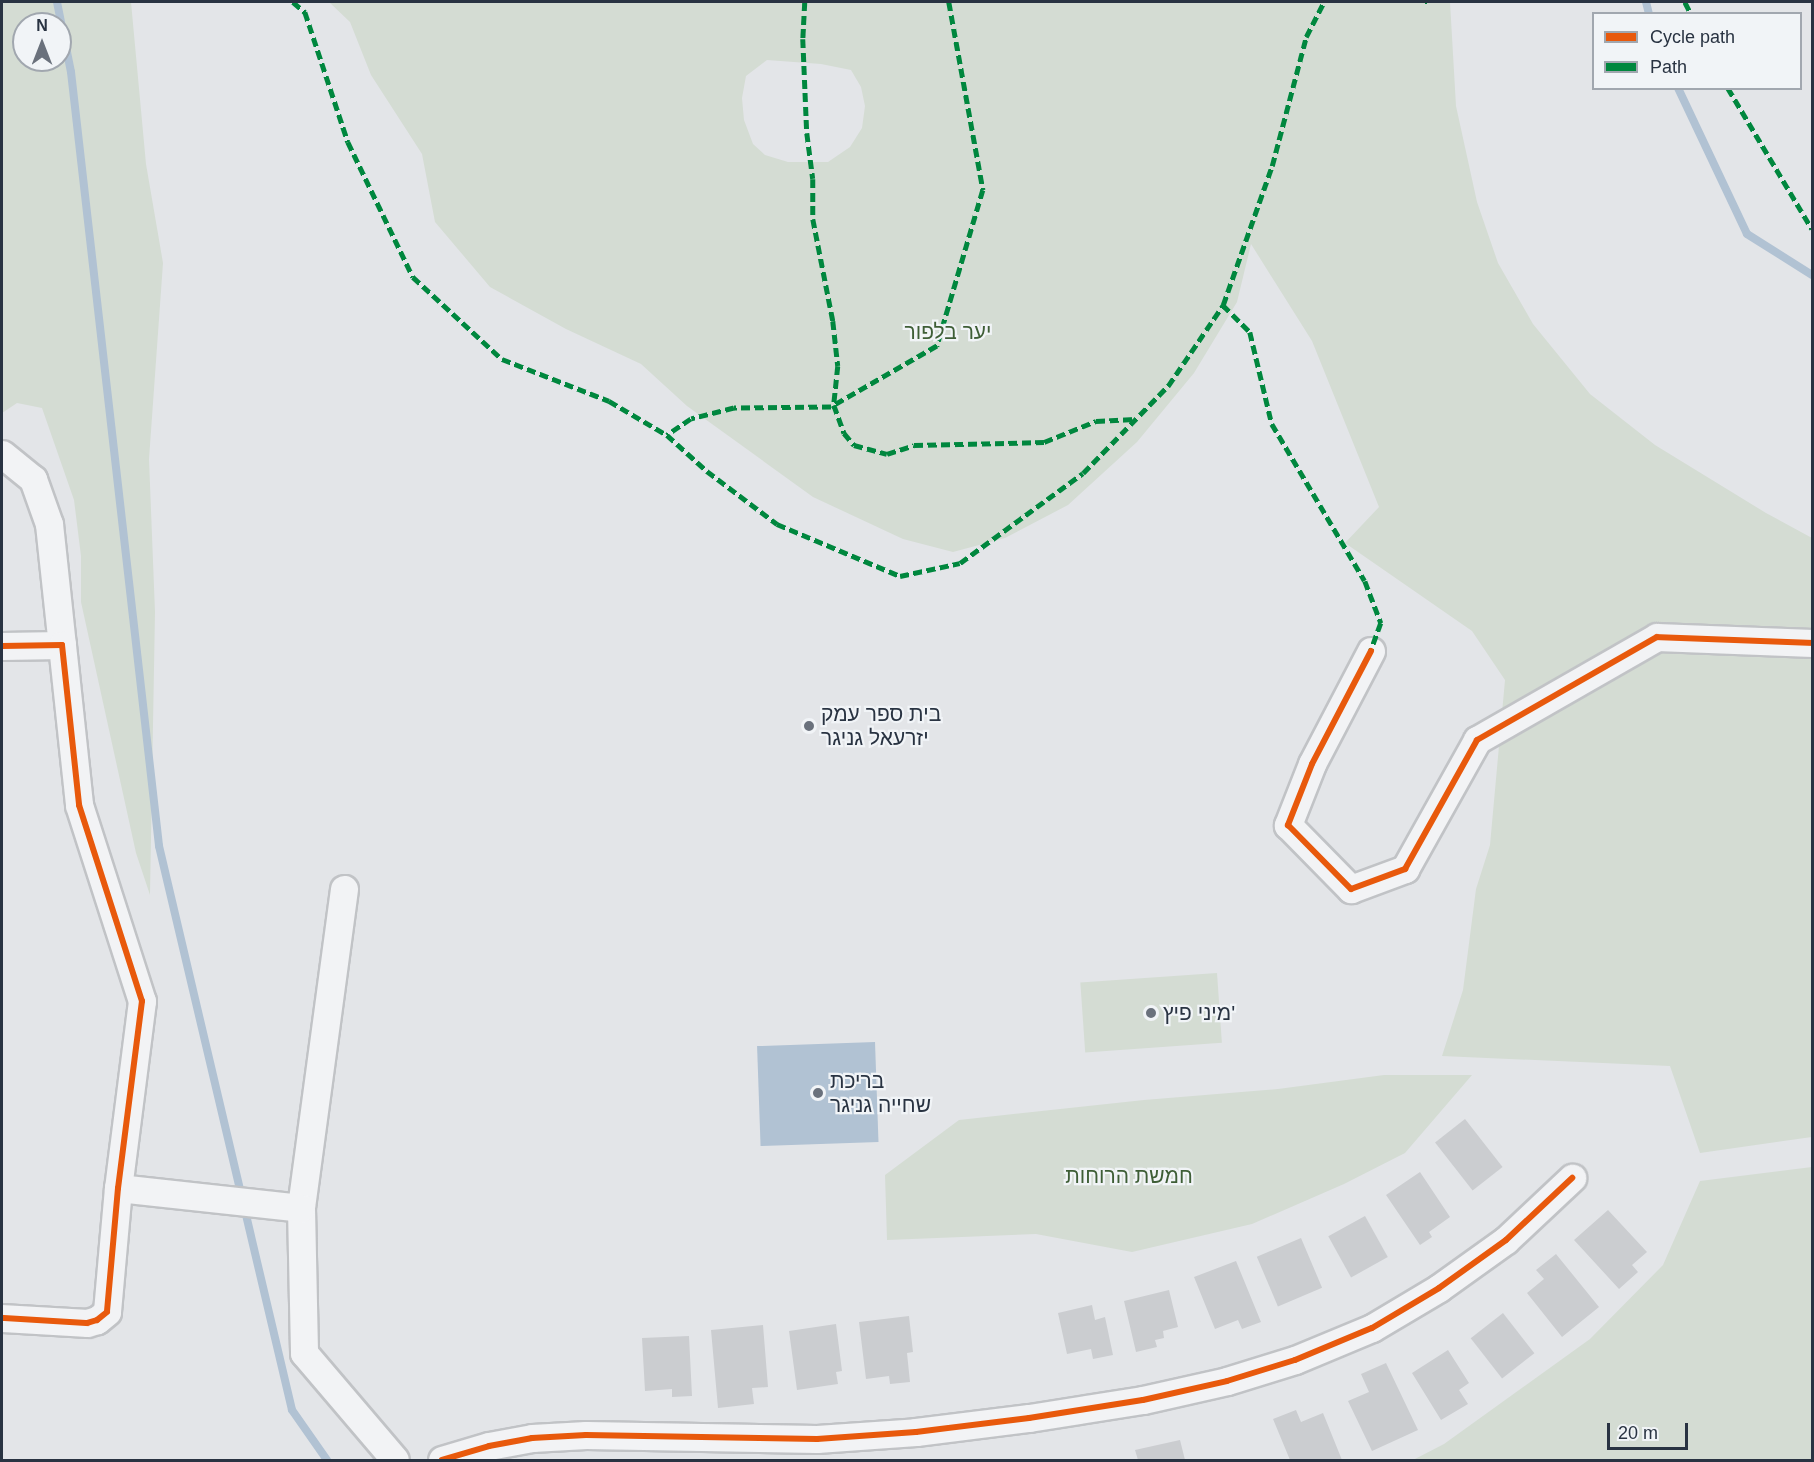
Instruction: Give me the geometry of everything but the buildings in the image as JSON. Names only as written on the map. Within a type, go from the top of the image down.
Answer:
[{"type":"street","points":[[2,454],[33,479],[50,524],[79,804],[142,1001],[118,1188],[107,1312],[97,1320],[87,1323],[2,1318]]},
{"type":"street","points":[[1371,651],[1312,764],[1288,825],[1351,890],[1406,869],[1477,740],[1657,637],[1812,643]]},
{"type":"street","points":[[2,646],[62,645]]},
{"type":"street","points":[[344,890],[301,1208],[304,1353],[395,1461]]},
{"type":"street","points":[[442,1461],[489,1446],[532,1438],[586,1435],[817,1439],[916,1432],[1121,1403],[1227,1381],[1295,1360],[1372,1328],[1430,1294],[1506,1240],[1572,1178]]},
{"type":"street","points":[[118,1188],[301,1208]]},
{"type":"green space","points":[[2,2],[131,2],[146,164],[163,263],[149,459],[155,612],[150,895],[136,853],[81,602],[81,556],[74,500],[42,408],[17,403],[2,413]]},
{"type":"green space","name":"יער בלפור","points":[[329,2],[1450,2],[1456,106],[1477,202],[1498,263],[1533,324],[1590,394],[1655,445],[1766,513],[1812,538],[1812,1137],[1700,1153],[1670,1066],[1442,1056],[1463,990],[1476,889],[1490,845],[1505,680],[1472,631],[1345,543],[1379,507],[1312,341],[1251,244],[1237,302],[1194,373],[1137,442],[1068,505],[1005,538],[953,552],[903,539],[813,497],[687,406],[641,364],[566,329],[490,287],[435,222],[422,154],[371,75],[350,22]],"holes":[[[767,60],[821,64],[851,70],[861,87],[865,106],[862,128],[850,147],[828,162],[788,162],[765,155],[753,144],[744,120],[742,98],[746,76]]]},
{"type":"green space","name":"מיני פיץ'","points":[[1217,973],[1222,1043],[1085,1052],[1080,983]]},
{"type":"green space","name":"חמשת הרוחות","points":[[1384,1075],[1472,1075],[1405,1153],[1344,1184],[1252,1224],[1132,1252],[1036,1234],[887,1240],[885,1175],[959,1120],[1144,1100],[1278,1089]]},
{"type":"green space","points":[[1812,1167],[1812,1460],[1413,1460],[1444,1444],[1590,1339],[1663,1265],[1700,1181]]},
{"type":"water","name":"בריכת שחייה גניגר","points":[[875,1042],[878,1142],[761,1146],[757,1046]]},
{"type":"waterway","points":[[57,2],[71,72],[159,846],[292,1410],[327,1460]]},
{"type":"waterway","points":[[1646,2],[1648,12]]},
{"type":"waterway","points":[[1679,90],[1747,234],[1812,275]]},
{"type":"marked path","points":[[293,2],[305,12],[348,142],[413,277],[502,359],[609,401],[667,435]]},
{"type":"marked path","points":[[805,2],[803,39],[807,133],[813,179],[813,219],[833,321],[838,366],[834,405],[844,433],[854,445],[887,454],[914,445],[1044,442],[1096,421],[1135,419]]},
{"type":"marked path","points":[[949,2],[983,190],[937,346],[831,407],[734,408],[691,419],[667,435],[707,471],[777,524],[900,576],[960,563],[1083,473],[1168,386],[1223,305],[1272,166],[1306,37],[1324,2]]},
{"type":"marked path","points":[[1685,2],[1690,12]]},
{"type":"marked path","points":[[1729,90],[1812,229]]},
{"type":"marked path","points":[[1223,305],[1250,332],[1272,424],[1365,581],[1381,623],[1371,651]]},
{"type":"cycle path","points":[[1371,651],[1312,764],[1288,825],[1351,889],[1405,869],[1477,740],[1657,637],[1812,643]]},
{"type":"cycle path","points":[[2,646],[62,645],[79,805],[142,1001],[118,1188],[107,1312],[97,1320],[87,1323],[2,1318]]},
{"type":"cycle path","points":[[442,1460],[489,1446],[532,1438],[586,1435],[817,1439],[916,1432],[1029,1418],[1143,1400],[1227,1381],[1295,1360],[1372,1328],[1439,1288],[1506,1240],[1572,1178]]},
{"type":"place","name":"בית ספר עמק יזרעאל גניגר","points":[[809,726]]},
{"type":"place","name":"מיני פיץ'","points":[[1151,1013]]},
{"type":"place","name":"בריכת שחייה גניגר","points":[[818,1093]]}]
